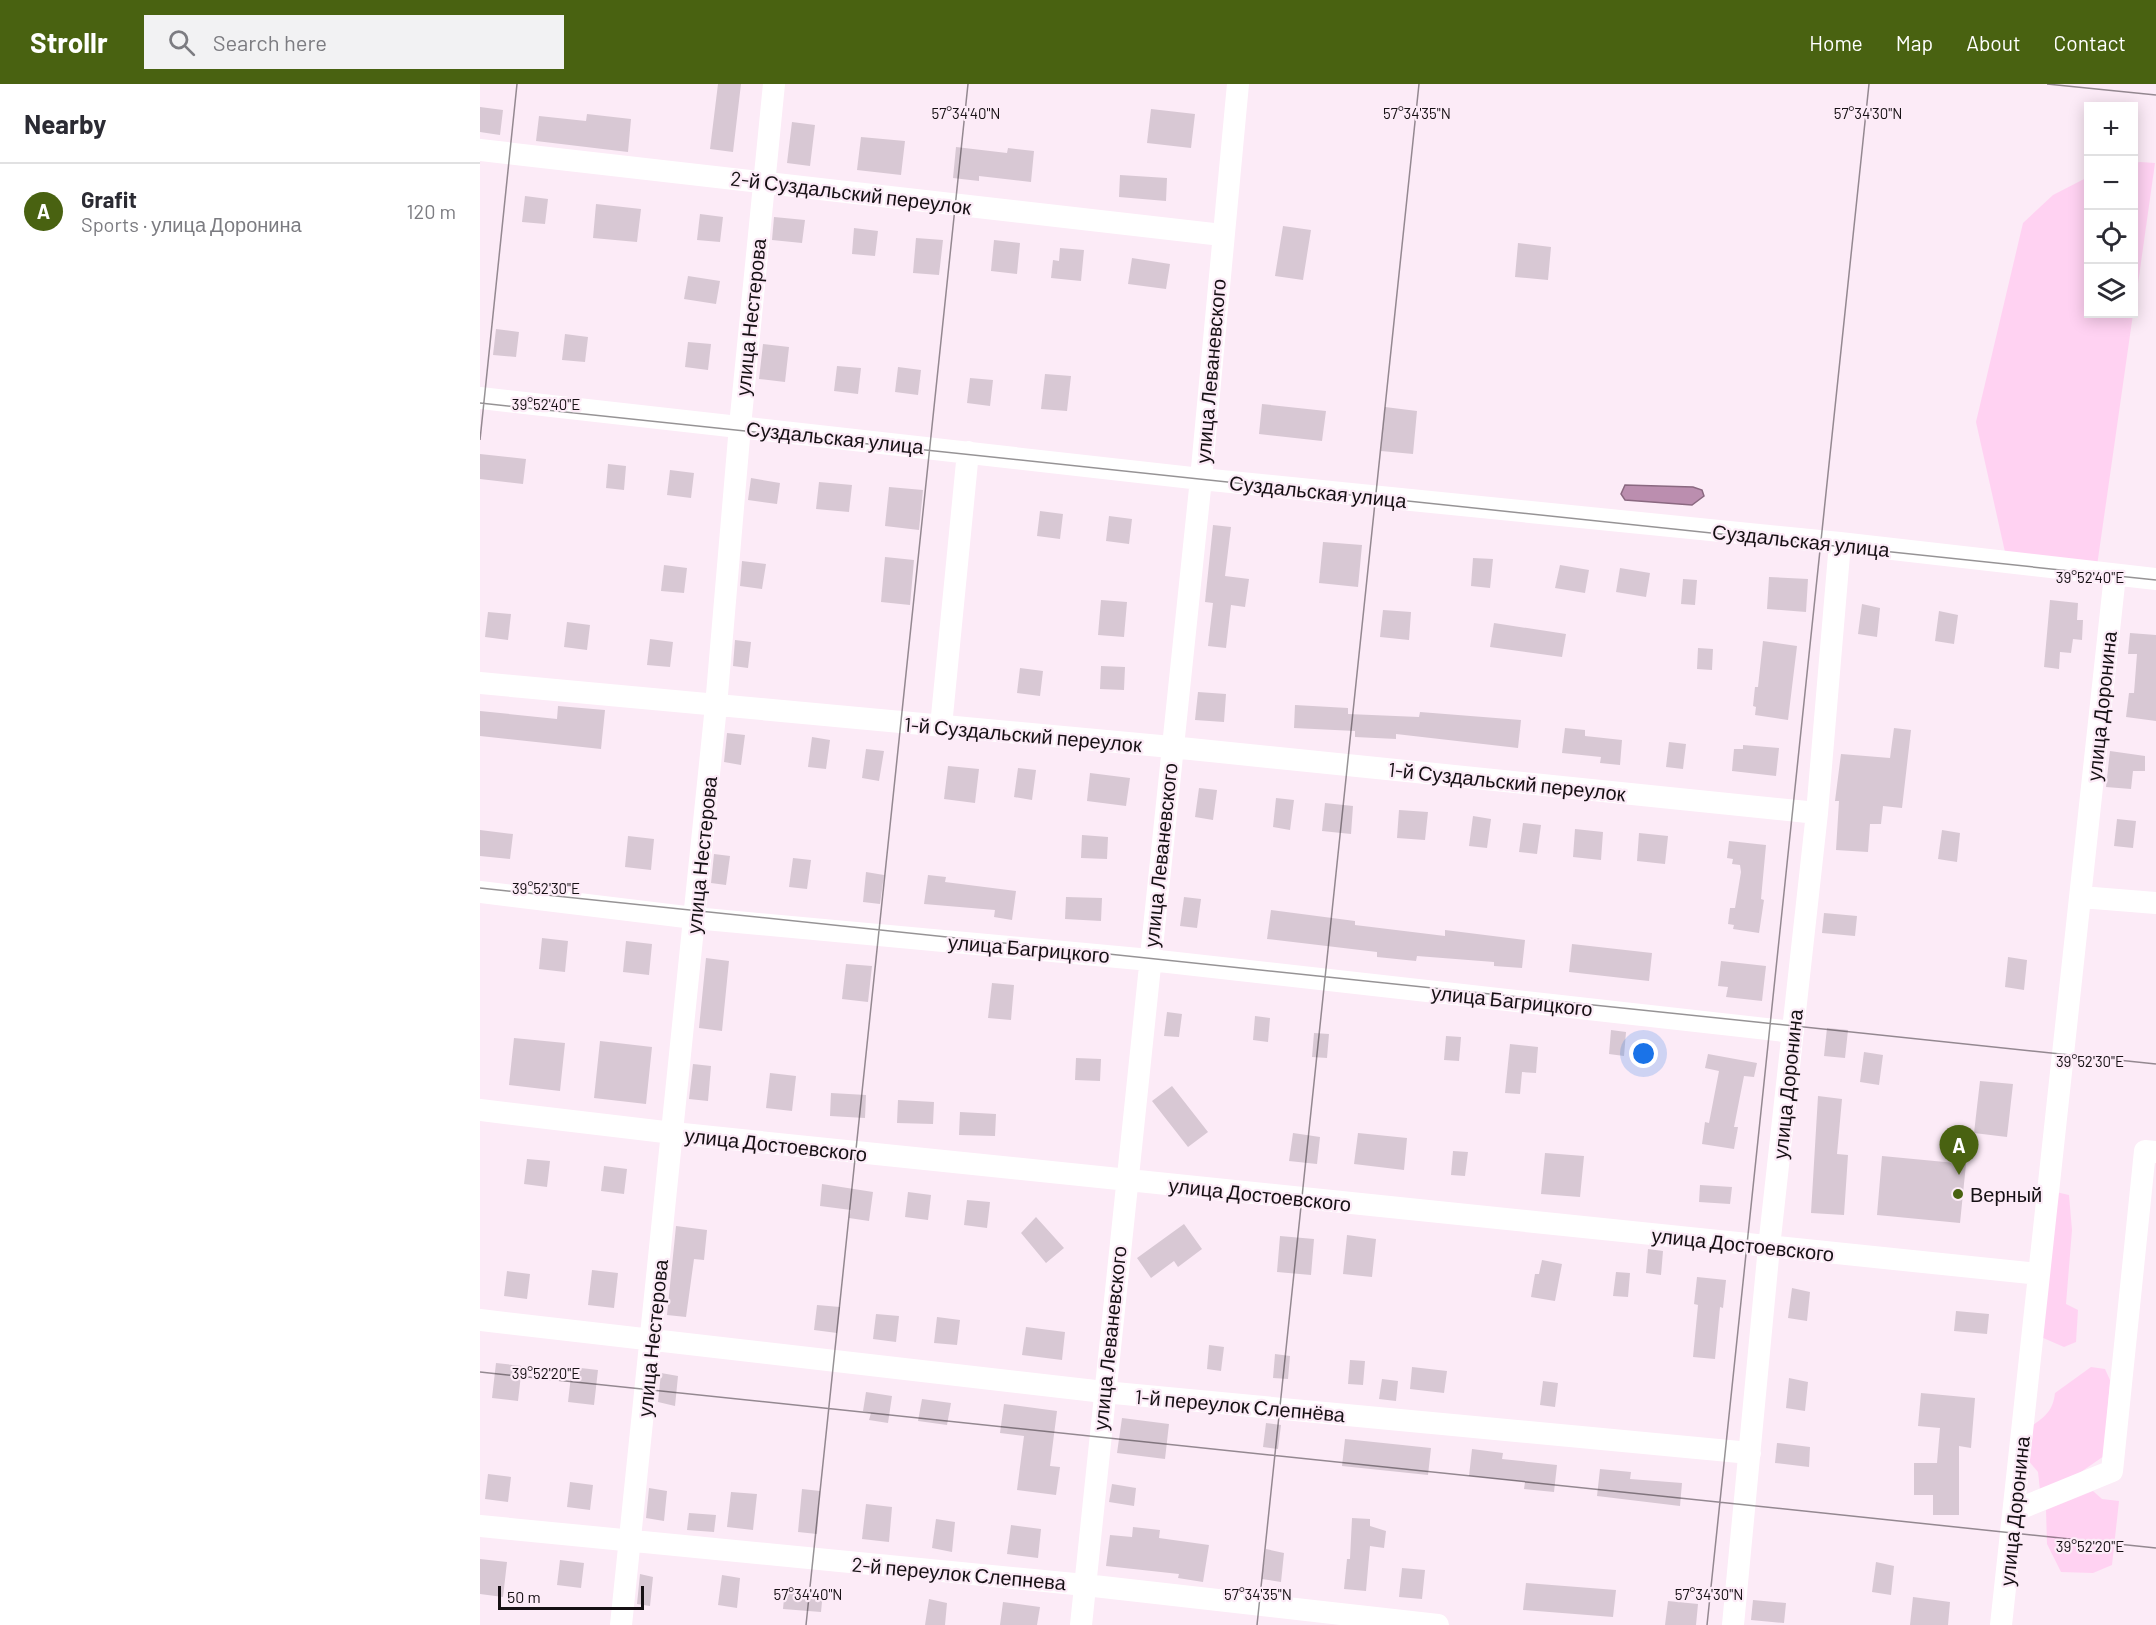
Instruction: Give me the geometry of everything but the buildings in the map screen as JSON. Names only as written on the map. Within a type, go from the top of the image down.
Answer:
[{"type":"street","name":"улица Нестерова","points":[[621,1625],[716,706],[740,426],[774,84]]},
{"type":"street","name":"улица Леваневского","points":[[1081,1625],[1171,747],[1201,479],[1238,84]]},
{"type":"street","name":"2-й Суздальский переулок","points":[[480,150],[1222,236]]},
{"type":"street","name":"Суздальская улица","points":[[480,398],[1201,479],[1840,543],[2156,579]]},
{"type":"street","points":[[941,726],[968,452]]},
{"type":"street","name":"улица Доронина","points":[[1733,1625],[1769,1247],[1817,813],[1840,543]]},
{"type":"street","name":"улица Доронина","points":[[2001,1625],[2115,575]]},
{"type":"street","name":"1-й Суздальский переулок","points":[[480,683],[1171,747],[1817,813]]},
{"type":"street","name":"улица Багрицкого","points":[[480,892],[694,918],[1150,960],[1793,1032]]},
{"type":"street","points":[[2081,897],[2156,903]]},
{"type":"street","name":"улица Достоевского","points":[[480,1110],[673,1133],[2039,1274]]},
{"type":"street","points":[[2014,1511],[2112,1471],[2145,1151],[2156,1152]]},
{"type":"street","name":"1-й переулок Слепнёва","points":[[480,1320],[1104,1392],[1750,1454]]},
{"type":"street","name":"2-й переулок Слепнева","points":[[480,1526],[1085,1585],[1438,1625]]},
{"type":"shaded area","points":[[2138,162],[2155,163],[2138,284],[2138,210]]},
{"type":"shaded area","points":[[2084,179],[2084,318],[2132,318],[2097,566],[2005,552],[1976,422],[2023,223],[2053,195]]},
{"type":"shaded area","points":[[1625,485],[1693,487],[1702,490],[1704,496],[1692,505],[1625,500],[1621,494]]},
{"type":"shaded area","points":[[2056,1192],[2069,1195],[2072,1230],[2066,1304],[2078,1310],[2076,1342],[2064,1347],[2041,1337]]},
{"type":"shaded area","points":[[2091,1367],[2105,1369],[2110,1380],[2104,1456],[2078,1474],[2040,1490],[2038,1472],[2027,1459],[2030,1427],[2047,1413],[2055,1393]]},
{"type":"shaded area","points":[[2093,1491],[2102,1499],[2119,1501],[2112,1565],[2093,1573],[2061,1572],[2047,1544],[2046,1510]]},
{"type":"place","name":"Grafit","points":[[1959,1175]]},
{"type":"place","name":"Верный","points":[[1958,1194]]}]
